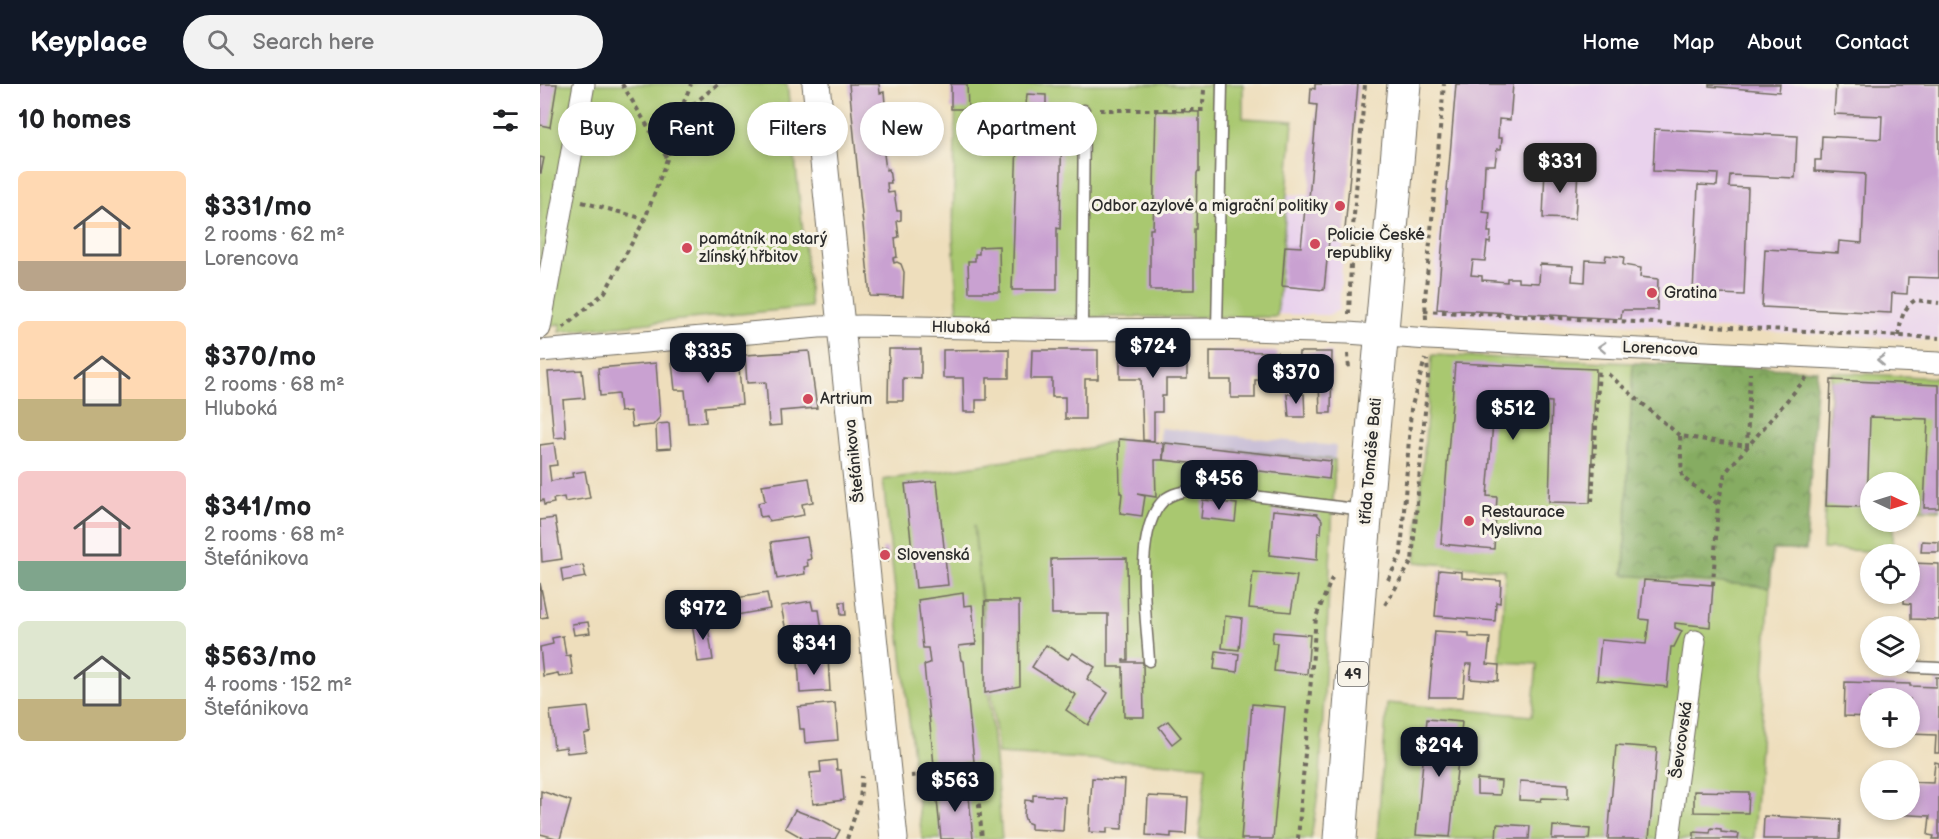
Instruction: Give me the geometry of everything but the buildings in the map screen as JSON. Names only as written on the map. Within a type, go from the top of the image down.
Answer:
[{"type":"main road","name":"třída Tomáše Bati","points":[[1340,839],[1366,510],[1404,84]]},
{"type":"street","points":[[548,331],[563,196],[584,84]]},
{"type":"street","name":"Štefánikova","points":[[816,84],[842,326],[891,835]]},
{"type":"street","name":"Hluboká","points":[[540,351],[842,326],[1082,330],[1217,329],[1382,336]]},
{"type":"street","name":"Lorencova","points":[[1382,336],[1427,345],[1751,353],[1939,363]]},
{"type":"street","name":"Ševcovská","points":[[1669,839],[1695,641]]},
{"type":"lane","points":[[1217,329],[1222,84]]},
{"type":"lane","points":[[1082,330],[1084,156]]},
{"type":"lane","points":[[1149,661],[1143,553],[1148,527],[1164,500],[1175,494],[1199,489],[1366,510]]},
{"type":"lane","points":[[1920,667],[1939,668]]},
{"type":"path","points":[[622,84],[667,159]]},
{"type":"path","points":[[684,102],[691,84]]},
{"type":"path","points":[[696,102],[718,84]]},
{"type":"path","points":[[1204,84],[1203,103],[1220,110]]},
{"type":"path","points":[[1349,372],[1348,333],[1352,239],[1365,84]]},
{"type":"path","points":[[1386,595],[1385,606],[1412,561],[1428,376],[1428,329],[1424,311],[1444,84]]},
{"type":"path","points":[[1097,110],[1220,110]]},
{"type":"path","points":[[548,331],[605,292],[645,219],[668,156]]},
{"type":"path","points":[[563,196],[645,219]]},
{"type":"path","points":[[1899,336],[1900,320],[1909,304],[1915,300],[1939,303]]},
{"type":"path","points":[[1424,311],[1939,338]]},
{"type":"path","points":[[1387,584],[1401,554],[1411,409],[1427,345]]},
{"type":"path","points":[[1748,446],[1751,353]]},
{"type":"path","points":[[1713,585],[1718,504],[1725,473],[1824,357]]},
{"type":"path","points":[[1592,502],[1599,366],[1596,360]]},
{"type":"path","points":[[1608,374],[1680,436],[1748,446]]},
{"type":"path","points":[[1680,436],[1682,477],[1718,504]]},
{"type":"path","points":[[1298,839],[1316,617],[1333,575]]},
{"type":"path","points":[[907,776],[976,770],[982,839]]},
{"type":"shaded area","points":[[1453,84],[1939,84],[1939,340],[1431,314]]},
{"type":"shaded area","points":[[1261,193],[1347,197],[1339,310],[1328,315],[1253,314]]},
{"type":"shaded area","points":[[1160,428],[1336,446],[1331,493],[1161,476]]},
{"type":"green space","points":[[540,84],[577,84],[574,102],[558,102],[558,156],[564,156],[540,282]]},
{"type":"green space","points":[[591,84],[787,84],[789,102],[747,102],[747,156],[795,156],[811,307],[559,332],[561,324],[545,326],[577,156],[636,156],[636,102],[588,102]]},
{"type":"green space","points":[[956,84],[1207,86],[1208,84],[1243,84],[1243,118],[1293,121],[1277,317],[958,317],[953,235]]},
{"type":"green space","points":[[1432,355],[1633,363],[1624,570],[1622,573],[1770,587],[1754,839],[1377,839],[1387,703],[1532,716],[1537,664],[1500,662],[1505,570],[1415,562]]},
{"type":"green space","points":[[1633,363],[1817,370],[1806,550],[1773,550],[1770,587],[1624,575]]},
{"type":"green space","points":[[1831,372],[1939,378],[1939,510],[1920,509],[1920,472],[1860,472],[1860,532],[1893,532],[1893,544],[1860,544],[1860,551],[1823,549]]},
{"type":"green space","points":[[1119,439],[1335,460],[1320,781],[1311,839],[1199,839],[1206,766],[998,754],[974,525],[1002,839],[922,839],[883,480],[1089,448]]},
{"type":"place","name":"Odbor azylové a migrační politiky","points":[[1340,206]]},
{"type":"place","name":"Policie České republiky","points":[[1315,244]]},
{"type":"place","name":"památník na starý zlínský hřbitov","points":[[687,248]]},
{"type":"place","name":"Gratina","points":[[1652,293]]},
{"type":"place","name":"Artrium","points":[[808,399]]},
{"type":"place","name":"Restaurace Myslivna","points":[[1469,521]]},
{"type":"place","name":"Slovenská","points":[[885,555]]}]
